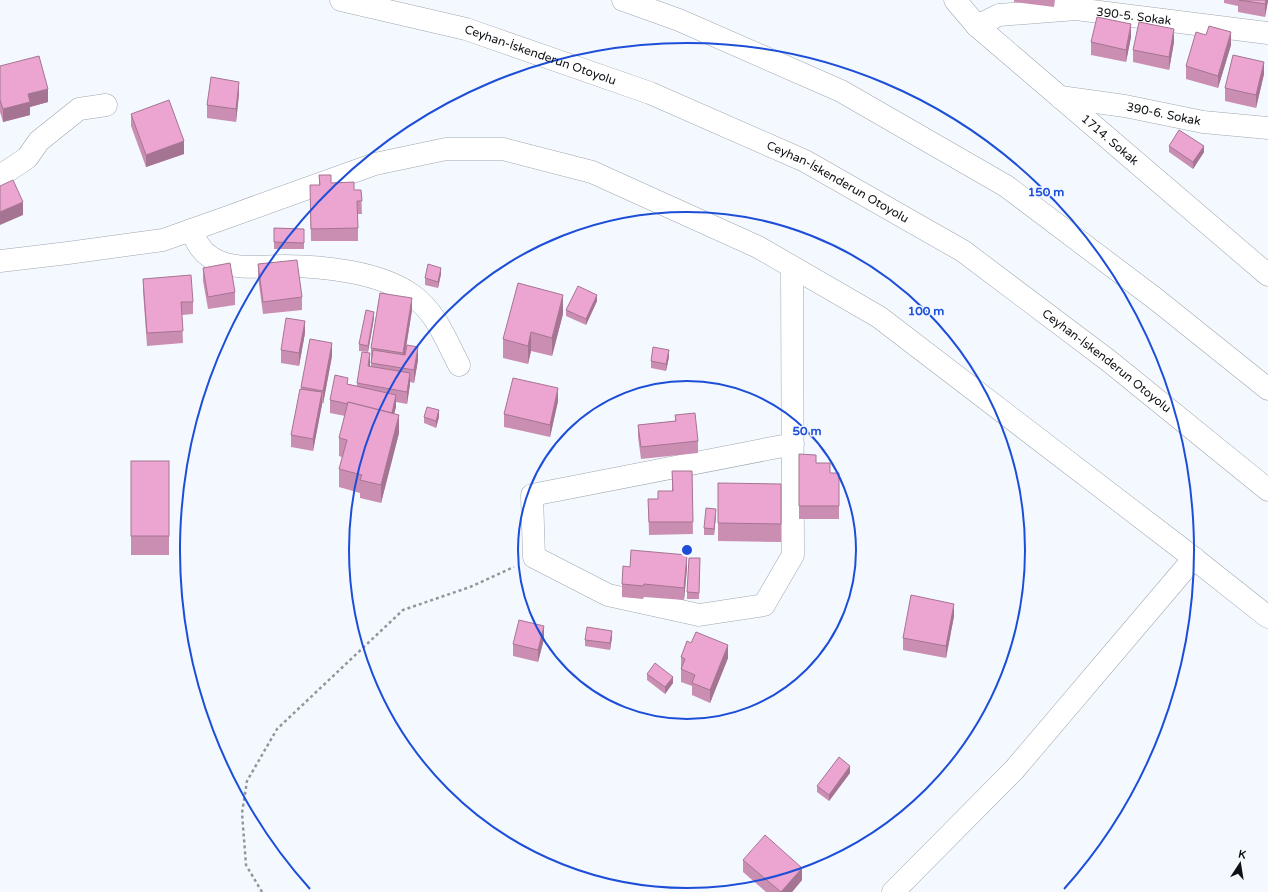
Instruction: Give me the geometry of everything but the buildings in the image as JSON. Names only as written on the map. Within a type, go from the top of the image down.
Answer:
[{"type":"main road","name":"Ceyhan-İskenderun Otoyolu","points":[[341,0],[466,29],[643,90],[805,161],[963,251],[1109,361],[1268,490]]},
{"type":"main road","points":[[623,0],[679,20],[841,91],[1006,186],[1157,300],[1268,389]]},
{"type":"main road","name":"1714. Sokak","points":[[955,0],[978,26],[1268,275]]},
{"type":"main road","name":"390-5. Sokak","points":[[978,26],[998,14],[1076,5],[1268,33]]},
{"type":"main road","name":"390-6. Sokak","points":[[1060,97],[1125,106],[1203,122],[1268,128]]},
{"type":"main road","points":[[0,176],[26,158],[39,141],[79,109],[106,105]]},
{"type":"main road","points":[[0,262],[163,240],[375,164],[446,149],[503,149],[592,172],[758,247],[879,317],[1194,558],[1268,617]]},
{"type":"main road","points":[[191,230],[197,243],[204,252],[223,263],[236,266],[291,266],[330,269],[378,278],[402,288],[425,306],[434,317],[459,365]]},
{"type":"main road","points":[[792,267],[793,444],[793,554],[764,605],[699,615],[608,595],[534,557],[532,495],[793,444]]},
{"type":"main road","points":[[893,892],[1014,770],[1194,558]]},
{"type":"path","points":[[262,892],[246,865],[242,813],[247,781],[276,729],[403,610],[470,587],[534,557]]}]
